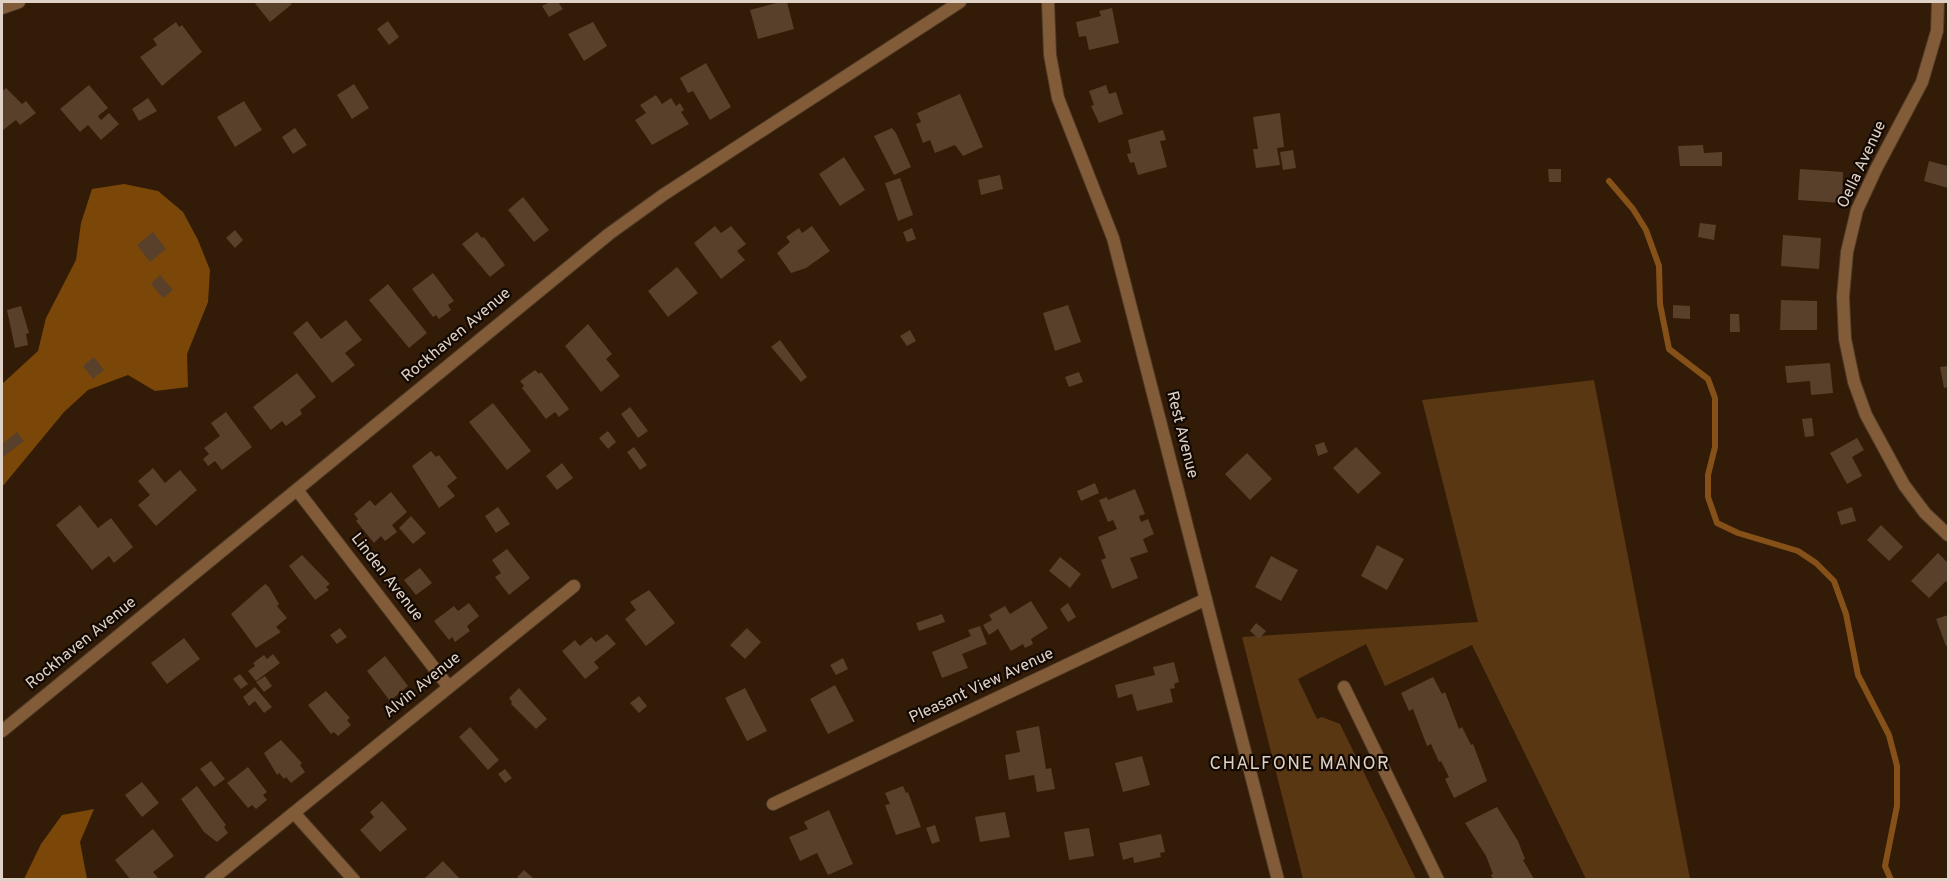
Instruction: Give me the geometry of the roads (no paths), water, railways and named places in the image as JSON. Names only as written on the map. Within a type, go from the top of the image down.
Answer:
[{"type":"street","points":[[2,8],[19,2]]},
{"type":"street","name":"Rockhaven Avenue","points":[[2,731],[609,234],[960,2]]},
{"type":"street","name":"Rest Avenue","points":[[1048,2],[1050,55],[1058,98],[1113,238],[1278,879]]},
{"type":"street","name":"Oella Avenue","points":[[1938,2],[1937,31],[1922,82],[1857,210],[1847,252],[1843,297],[1845,339],[1854,382],[1866,415],[1904,485],[1925,513],[1948,534]]},
{"type":"street","name":"Linden Avenue","points":[[297,490],[448,686]]},
{"type":"street","name":"Alvin Avenue","points":[[211,879],[574,586]]},
{"type":"street","name":"Pleasant View Avenue","points":[[773,804],[1206,599]]},
{"type":"street","points":[[1344,687],[1438,879]]},
{"type":"street","points":[[294,814],[354,879]]},
{"type":"waterway","points":[[1609,181],[1633,209],[1646,230],[1659,266],[1660,304],[1669,349],[1708,379],[1715,398],[1715,447],[1708,475],[1708,497],[1717,523],[1738,533],[1798,551],[1816,563],[1834,581],[1846,614],[1858,675],[1889,735],[1897,766],[1897,806],[1885,866],[1891,880]]},
{"type":"district","name":"CHALFONE MANOR","points":[[1300,765]]}]
